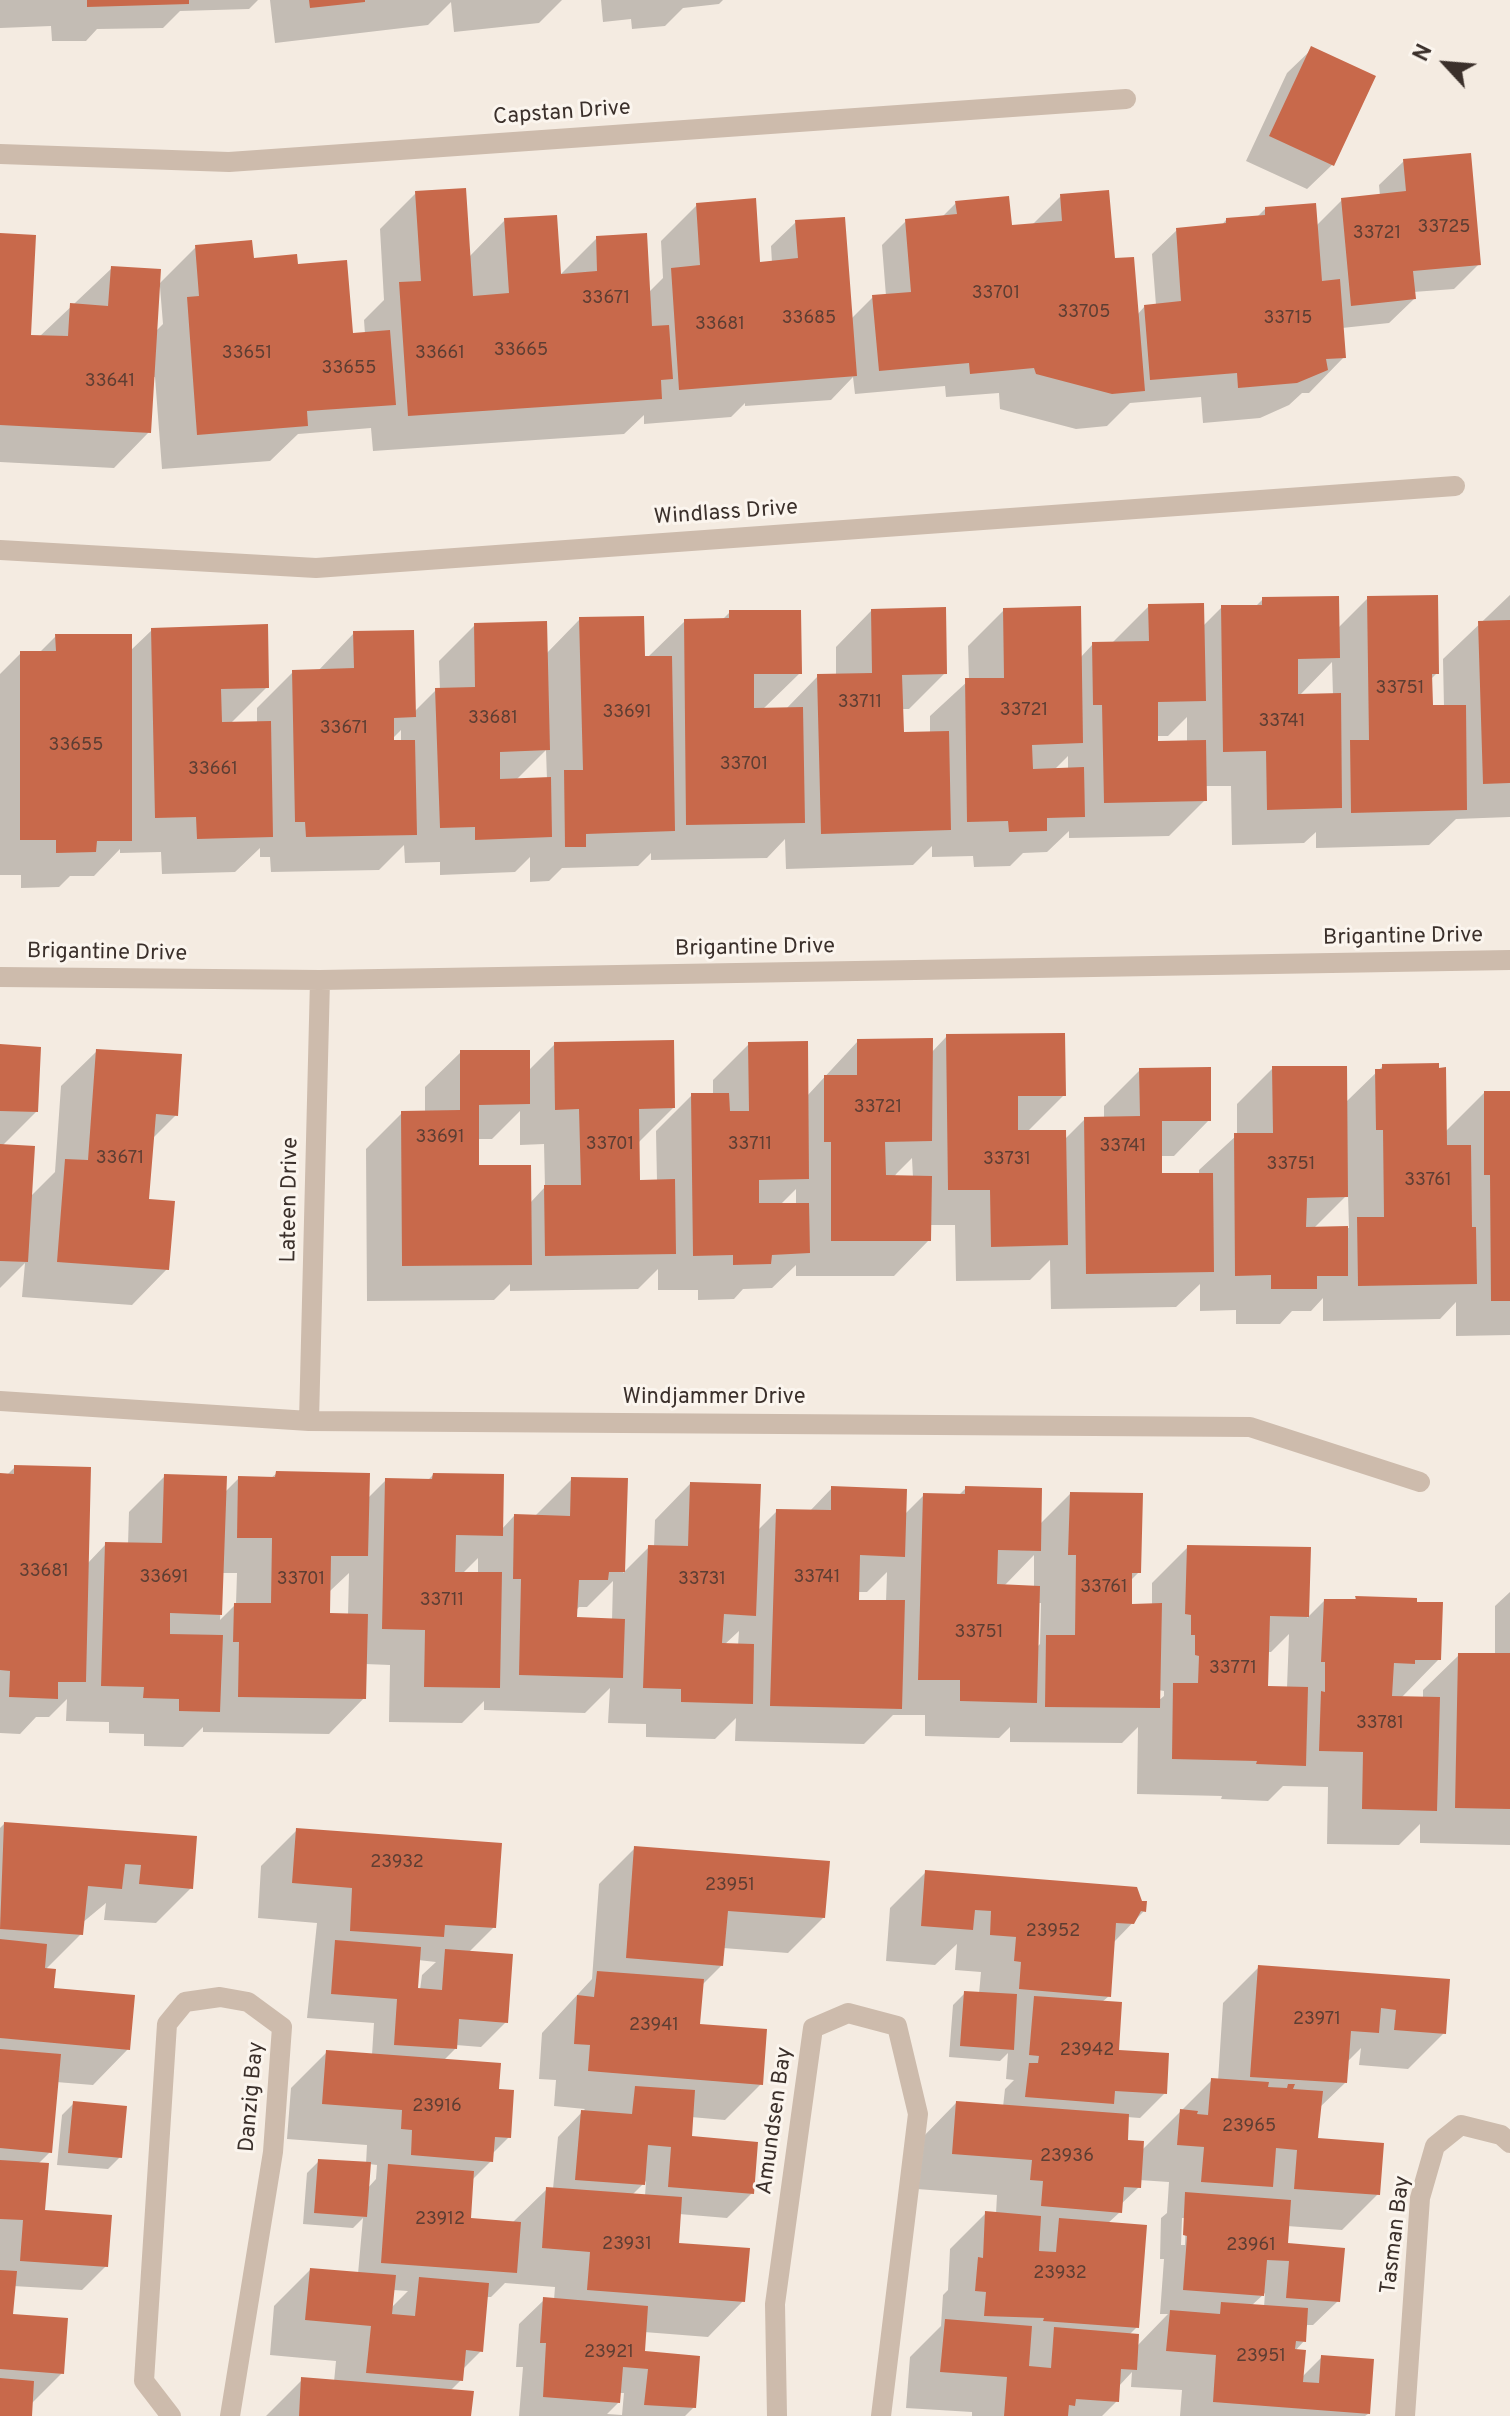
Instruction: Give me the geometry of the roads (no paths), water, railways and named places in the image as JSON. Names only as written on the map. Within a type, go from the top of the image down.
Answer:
[{"type":"street","name":"Capstan Drive","points":[[0,154],[229,162],[1126,99]]},
{"type":"street","name":"Windlass Drive","points":[[0,550],[316,568],[1455,486]]},
{"type":"street","name":"Brigantine Drive","points":[[0,977],[320,980],[1510,960]]},
{"type":"street","name":"Lateen Drive","points":[[309,1421],[320,980]]},
{"type":"street","name":"Windjammer Drive","points":[[0,1401],[309,1421],[1250,1427],[1420,1482]]},
{"type":"street","name":"Danzig Bay","points":[[171,2416],[144,2381],[167,2024],[185,2002],[220,1997],[248,2002],[282,2027],[273,2152],[230,2416]]},
{"type":"street","name":"Amundsen Bay","points":[[777,2416],[775,2304],[813,2028],[848,2013],[897,2026],[918,2114],[881,2416]]},
{"type":"street","name":"Tasman Bay","points":[[1405,2416],[1420,2198],[1435,2146],[1461,2125],[1501,2135],[1510,2143]]}]
